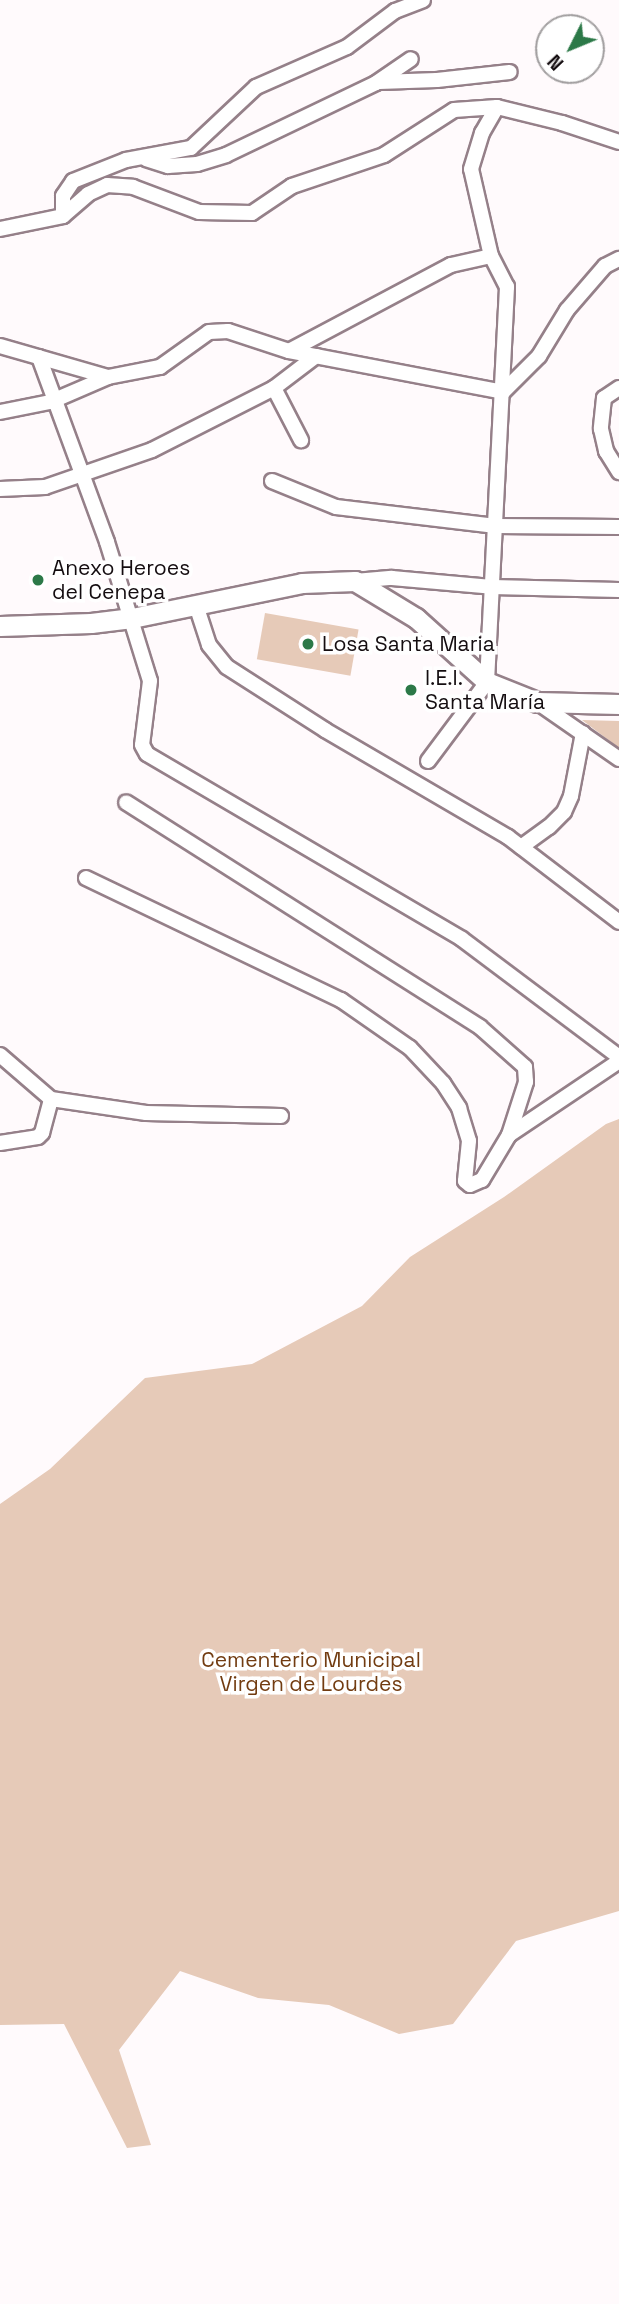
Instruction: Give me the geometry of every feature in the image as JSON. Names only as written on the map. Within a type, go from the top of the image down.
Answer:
[{"type":"main road","points":[[0,626],[91,623],[132,618],[302,583],[355,581],[415,618],[487,682],[537,702],[619,704]]},
{"type":"street","points":[[63,216],[63,196],[73,181],[141,158],[191,148],[256,87],[348,47],[395,11],[423,0]]},
{"type":"street","points":[[141,158],[169,166],[197,164],[217,158],[376,83],[411,59]]},
{"type":"street","points":[[376,83],[510,72]]},
{"type":"street","points":[[428,761],[487,682],[507,287],[491,257],[471,169],[482,133],[497,107]]},
{"type":"street","points":[[0,229],[63,216],[88,194],[107,185],[132,187],[200,212],[252,213],[292,187],[384,155],[454,110],[497,107],[562,123],[619,142]]},
{"type":"street","points":[[289,351],[451,265],[491,257]]},
{"type":"street","points":[[503,392],[539,356],[567,310],[605,266],[619,259]]},
{"type":"street","points":[[0,412],[56,400],[108,377],[160,366],[209,332],[228,331],[289,351],[503,392]]},
{"type":"street","points":[[0,346],[108,377]]},
{"type":"street","points":[[0,488],[45,487],[152,450],[274,388],[316,356]]},
{"type":"street","points":[[39,357],[132,618],[150,681],[142,745],[147,754],[462,939],[619,1059],[509,1135]]},
{"type":"street","points":[[274,388],[301,440]]},
{"type":"street","points":[[619,388],[604,398],[601,429],[606,452],[619,472]]},
{"type":"street","points":[[272,481],[336,507],[496,526],[619,527]]},
{"type":"street","points":[[355,581],[392,578],[492,587],[619,590]]},
{"type":"street","points":[[196,605],[209,645],[227,667],[521,846],[619,922]]},
{"type":"street","points":[[537,702],[619,759]]},
{"type":"street","points":[[521,846],[549,827],[564,812],[571,796],[583,733]]},
{"type":"street","points":[[86,878],[341,1000],[410,1048],[443,1083],[459,1108],[469,1141],[465,1181],[470,1185],[482,1180],[509,1135],[526,1082],[525,1067],[480,1027],[126,802]]},
{"type":"street","points":[[0,1055],[51,1099],[146,1113],[281,1116]]},
{"type":"street","points":[[0,1143],[37,1137],[42,1133],[51,1099]]},
{"type":"green space","name":"Losa Santa Maria","points":[[265,613],[359,629],[350,676],[257,659]]},
{"type":"green space","points":[[582,720],[619,721],[619,748]]},
{"type":"green space","name":"Cementerio Municipal Virgen de Lourdes","points":[[619,1119],[619,1911],[516,1941],[453,2024],[399,2034],[329,2005],[258,1998],[180,1971],[119,2050],[151,2145],[127,2148],[64,2024],[0,2025],[0,1504],[50,1469],[145,1378],[252,1364],[362,1306],[410,1257],[504,1197],[606,1124]]},
{"type":"place","name":"Anexo Heroes del Cenepa","points":[[38,580]]},
{"type":"place","name":"Losa Santa Maria","points":[[308,644]]},
{"type":"place","name":"I.E.I. Santa María","points":[[411,690]]}]
